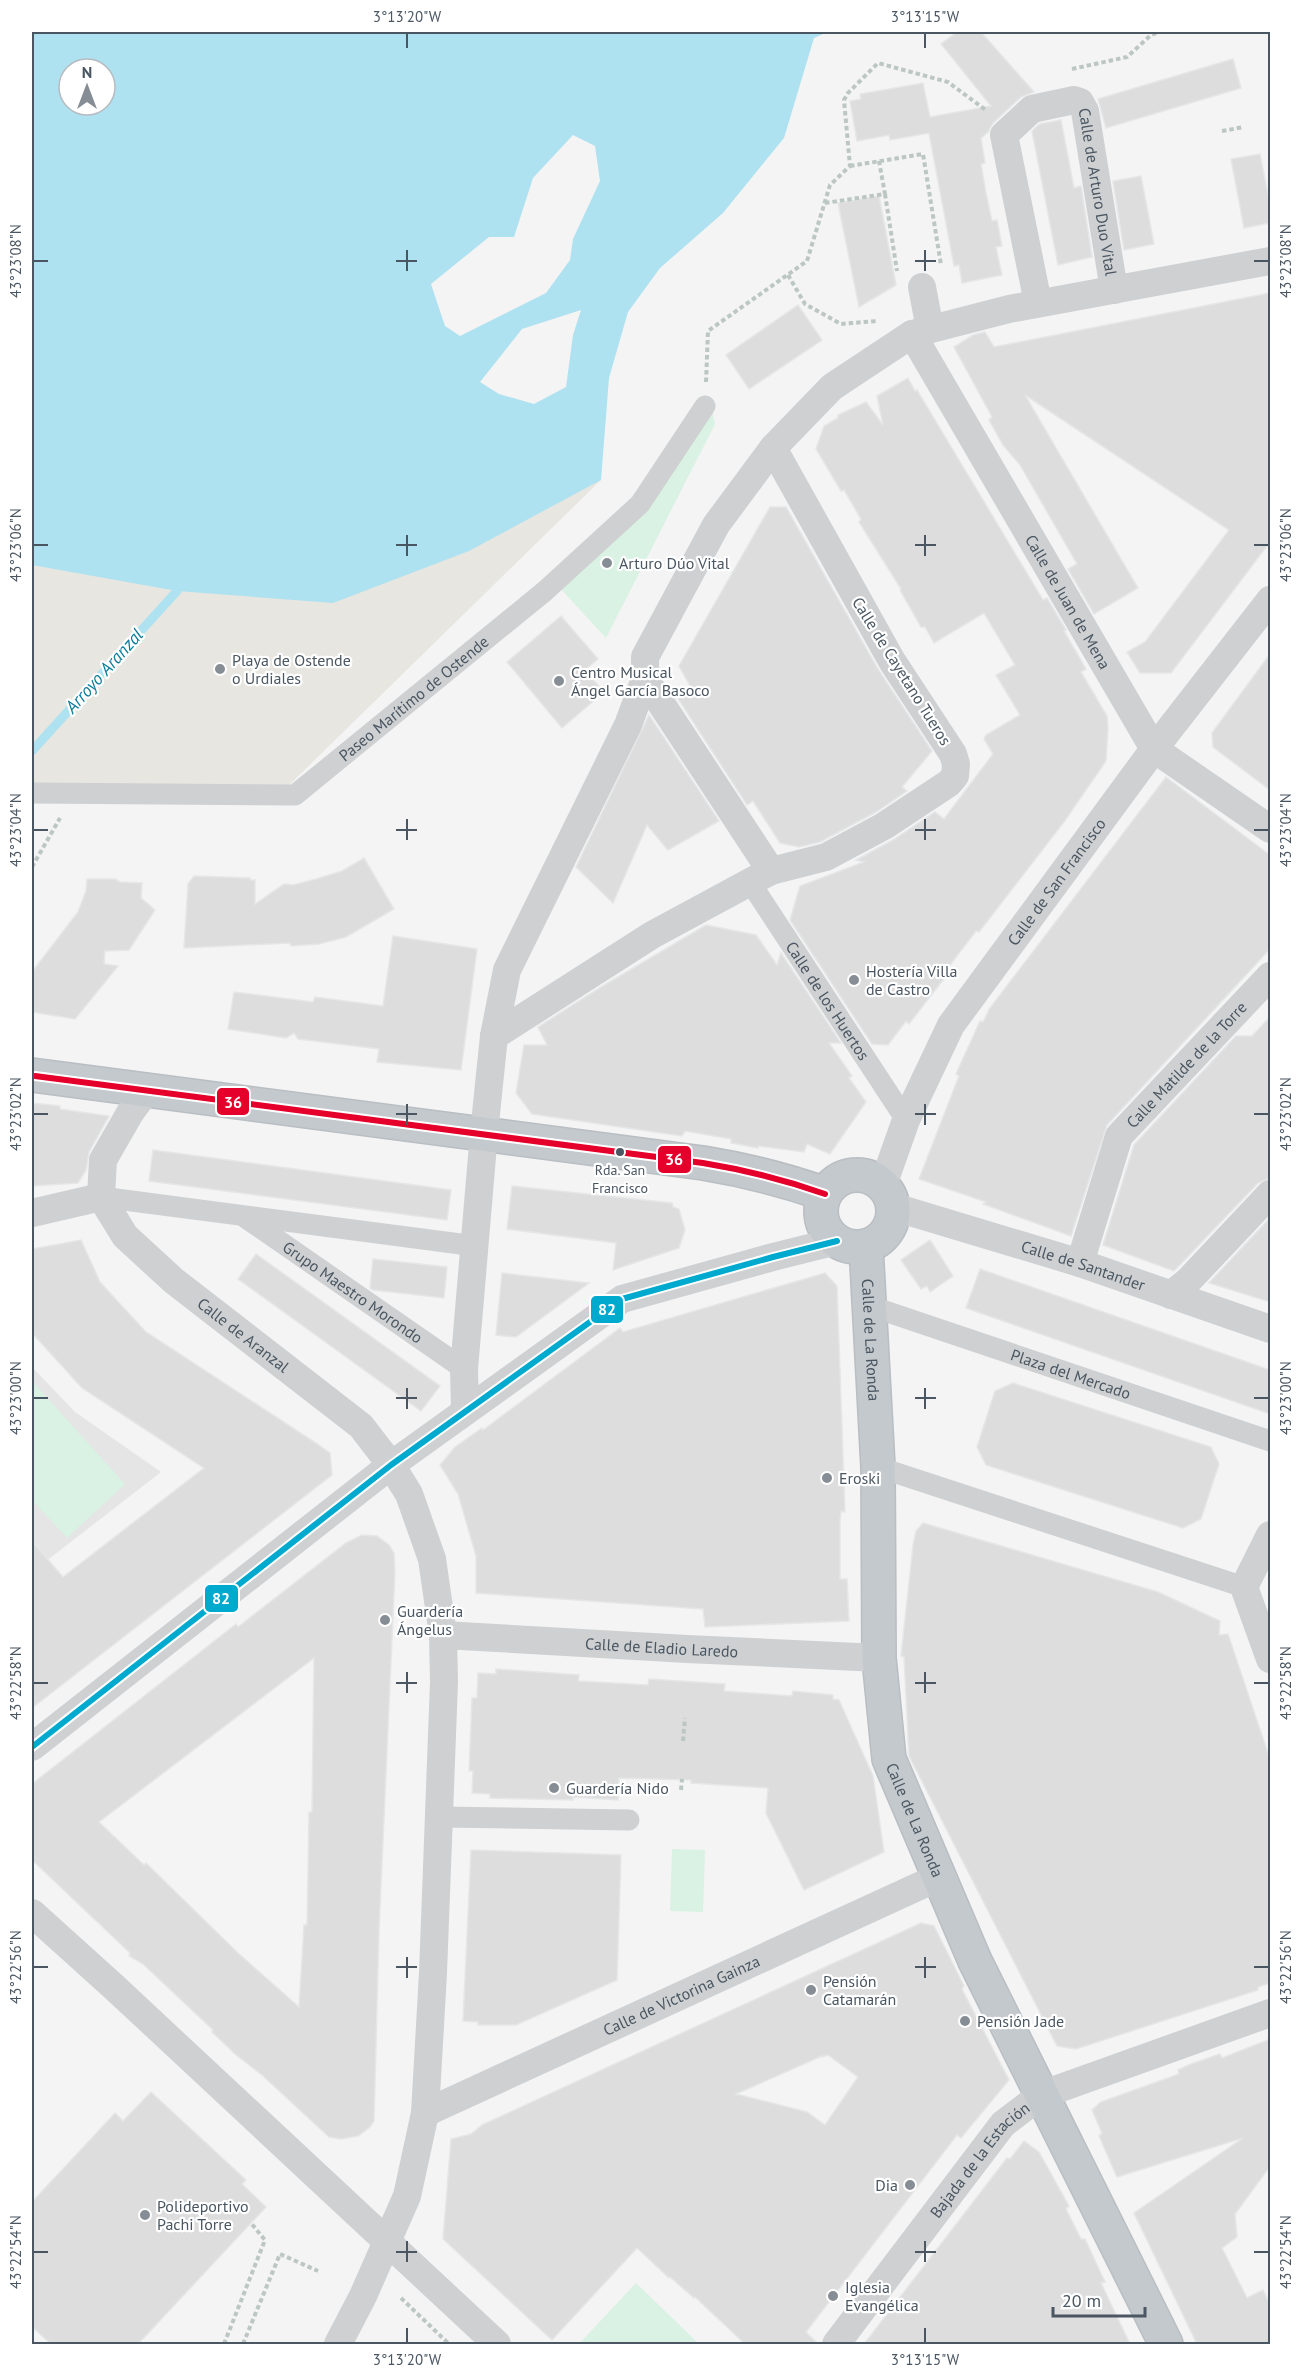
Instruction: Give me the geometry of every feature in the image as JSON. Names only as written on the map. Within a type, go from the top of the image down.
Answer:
[{"type":"highway","points":[[32,1075],[484,1133],[754,1171],[825,1194]]},
{"type":"highway","points":[[852,1175],[863,1175],[874,1179],[888,1196],[890,1227],[876,1242],[852,1244],[824,1225],[822,1205],[825,1194],[841,1179],[852,1175]]},
{"type":"highway","name":"Calle de La Ronda","points":[[852,1244],[865,1262],[870,1306],[878,1467],[879,1658],[889,1759],[975,1961],[1166,2344]]},
{"type":"street","name":"Calle de Arturo Duo Vital","points":[[1038,303],[1004,135],[1032,109],[1055,102],[1074,100],[1080,102],[1084,111],[1114,290]]},
{"type":"street","points":[[465,1412],[464,1369],[484,1133],[494,1036],[507,970],[628,725],[645,679],[645,657],[716,525],[773,448],[832,387],[921,332],[1038,303],[1270,261]]},
{"type":"street","points":[[921,332],[932,278]]},
{"type":"street","name":"Calle de Juan de Mena","points":[[921,332],[1154,749],[1270,829]]},
{"type":"street","name":"Paseo Marítimo de Ostende","points":[[32,793],[295,795],[545,591],[640,504],[705,406]]},
{"type":"street","name":"Calle de Cayetano Tueros","points":[[494,1036],[652,935],[760,877],[826,856],[884,826],[943,788],[955,776],[956,764],[953,754],[892,662],[773,448]]},
{"type":"street","name":"Calle de San Francisco","points":[[888,1196],[906,1120],[951,1025],[1154,749],[1270,600]]},
{"type":"street","name":"Calle de los Huertos","points":[[645,679],[760,877],[906,1120]]},
{"type":"street","name":"Calle Matilde de la Torre","points":[[1080,1263],[1119,1136],[1270,976]]},
{"type":"street","points":[[32,1213],[101,1197],[103,1160],[130,1113],[147,1090]]},
{"type":"street","points":[[1171,1295],[1188,1281],[1270,1194]]},
{"type":"street","name":"Calle de Santander","points":[[888,1196],[1270,1329]]},
{"type":"street","name":"Grupo Maestro Morondo","points":[[101,1197],[476,1246]]},
{"type":"street","name":"Calle de Aranzal","points":[[101,1197],[125,1236],[174,1281],[361,1426],[410,1494],[432,1559],[443,1635],[440,1817],[425,2113],[407,2196],[363,2296],[338,2344]]},
{"type":"street","name":"Grupo Maestro Morondo","points":[[243,1216],[464,1369]]},
{"type":"street","points":[[32,1747],[391,1465],[622,1299],[773,1257],[852,1244]]},
{"type":"street","name":"Plaza del Mercado","points":[[870,1306],[1270,1441]]},
{"type":"street","points":[[878,1467],[1244,1587]]},
{"type":"street","points":[[1270,1535],[1244,1587],[1270,1659]]},
{"type":"street","name":"Calle de Eladio Laredo","points":[[443,1635],[687,1650],[879,1658]]},
{"type":"street","points":[[440,1817],[629,1820]]},
{"type":"street","name":"Calle de Victorina Gainza","points":[[425,2113],[939,1877]]},
{"type":"street","points":[[32,1914],[114,1987],[497,2344]]},
{"type":"street","name":"Bajada de la Estación","points":[[836,2344],[1003,2124],[1041,2095],[1270,2013]]},
{"type":"path","points":[[1064,70],[1127,57],[1151,35],[1160,32]]},
{"type":"path","points":[[850,166],[844,100],[878,63],[948,82],[980,105],[994,119]]},
{"type":"path","points":[[980,105],[983,116]]},
{"type":"path","points":[[1222,131],[1244,127]]},
{"type":"path","points":[[707,373],[708,331],[807,261],[830,185],[850,166],[922,154],[932,278]]},
{"type":"path","points":[[879,161],[898,273]]},
{"type":"path","points":[[825,203],[885,194]]},
{"type":"path","points":[[788,275],[805,304],[842,324],[884,320]]},
{"type":"path","points":[[32,867],[74,793]]},
{"type":"path","points":[[683,1741],[685,1718]]},
{"type":"path","points":[[681,1790],[682,1779]]},
{"type":"path","points":[[224,2344],[265,2240],[251,2223]]},
{"type":"path","points":[[243,2344],[280,2254],[318,2271]]},
{"type":"path","points":[[404,2302],[449,2344]]},
{"type":"shaded area","points":[[32,1367],[75,1412],[161,1472],[32,1572]]},
{"type":"green space","points":[[712,411],[715,424],[606,638],[560,588]]},
{"type":"green space","points":[[32,1381],[125,1484],[67,1538],[32,1500]]},
{"type":"green space","points":[[672,1849],[705,1850],[703,1912],[670,1911]]},
{"type":"green space","points":[[636,2283],[699,2344],[579,2344]]},
{"type":"sand","name":"Playa de Ostende o Urdiales","points":[[601,480],[284,790],[32,786],[32,516],[433,510]]},
{"type":"water","points":[[32,32],[828,32],[814,38],[784,138],[723,213],[660,268],[628,312],[609,378],[601,480],[469,551],[333,603],[177,591],[32,565]],"holes":[[[573,135],[595,146],[600,181],[573,239],[570,260],[546,293],[460,336],[445,326],[431,284],[489,237],[514,237],[533,178]],[[581,310],[573,335],[566,387],[534,404],[499,394],[480,382],[522,329]]]},
{"type":"building","points":[[957,32],[981,32],[1034,92],[1021,97],[993,123],[981,138],[985,163],[981,164],[986,193],[992,221],[997,220],[1002,246],[996,247],[1002,275],[962,283],[959,265],[954,266],[929,133],[890,140],[889,135],[857,141],[850,101],[861,99],[860,94],[923,83],[930,117],[991,106],[941,44]]},
{"type":"building","points":[[1233,59],[1241,88],[1106,128],[1098,99]]},
{"type":"building","points":[[1061,120],[1074,188],[1081,186],[1092,257],[1058,265],[1032,131],[1040,124]]},
{"type":"building","points":[[1260,154],[1270,205],[1270,223],[1244,228],[1231,159]]},
{"type":"building","points":[[1141,176],[1154,244],[1124,250],[1113,181]]},
{"type":"building","points":[[879,196],[896,285],[859,307],[838,203]]},
{"type":"building","points":[[1270,293],[1270,542],[1171,673],[1140,673],[1127,652],[1145,642],[1229,530],[1025,395],[1138,588],[1094,614],[1068,569],[1077,564],[1020,465],[1003,445],[989,420],[992,417],[954,347],[973,335],[985,332],[994,347]]},
{"type":"building","points":[[798,305],[822,340],[749,389],[726,355]]},
{"type":"building","points":[[908,378],[1043,600],[1047,598],[1066,630],[1064,631],[1086,669],[1081,672],[1107,716],[1108,728],[1106,761],[1064,822],[979,932],[976,931],[947,969],[950,971],[909,1024],[906,1021],[888,1045],[872,1044],[790,920],[800,886],[864,862],[856,860],[893,840],[935,812],[944,819],[993,754],[984,739],[986,735],[1020,715],[996,675],[1015,665],[984,613],[934,643],[925,627],[921,627],[901,589],[859,522],[861,519],[844,490],[841,491],[816,449],[824,426],[838,418],[838,415],[866,402],[883,425],[877,396]]},
{"type":"building","points":[[770,507],[786,507],[878,669],[932,751],[902,787],[907,791],[876,812],[820,842],[799,847],[780,843],[753,801],[747,805],[675,694],[690,686],[679,666]]},
{"type":"building","name":"Centro Musical Ángel García Basoco","points":[[561,616],[598,659],[585,670],[604,692],[562,728],[507,662]]},
{"type":"building","points":[[1270,654],[1270,790],[1213,747],[1212,733]]},
{"type":"building","points":[[649,715],[719,821],[668,850],[647,825],[613,903],[576,867]]},
{"type":"building","points":[[1166,777],[1270,855],[1270,949],[1107,1125],[1071,1236],[983,1204],[986,1202],[919,1179],[959,1076],[956,1074],[980,1021],[983,1022],[990,1008]]},
{"type":"building","points":[[364,858],[394,909],[346,937],[319,944],[291,946],[290,943],[184,948],[188,884],[194,876],[255,880],[255,904],[284,884],[293,885],[342,871]]},
{"type":"building","points":[[87,879],[115,879],[120,882],[142,883],[141,898],[155,910],[129,950],[105,951],[104,964],[118,966],[75,1019],[32,1012],[32,972],[78,912],[86,891]]},
{"type":"building","points":[[706,925],[756,935],[777,965],[781,953],[841,1043],[829,1043],[852,1076],[849,1078],[866,1102],[830,1154],[807,1144],[804,1152],[758,1146],[758,1148],[731,1143],[731,1139],[685,1131],[682,1136],[532,1114],[516,1093],[524,1045],[547,1045],[538,1027]]},
{"type":"building","points":[[393,936],[477,949],[461,1070],[377,1062],[379,1049],[298,1039],[294,1033],[286,1038],[228,1029],[234,992],[313,1002],[315,997],[383,1006]]},
{"type":"building","points":[[1270,1017],[1270,1178],[1258,1183],[1174,1271],[1103,1245],[1134,1145],[1236,1036],[1252,1036]]},
{"type":"building","points":[[32,1103],[109,1116],[89,1152],[86,1170],[78,1183],[32,1186]]},
{"type":"building","points":[[153,1150],[451,1190],[447,1220],[149,1181]]},
{"type":"building","points":[[512,1186],[672,1203],[673,1207],[679,1209],[685,1230],[679,1248],[613,1270],[616,1243],[507,1229]]},
{"type":"building","points":[[1270,1218],[1270,1302],[1209,1283]]},
{"type":"building","points":[[81,1240],[100,1282],[146,1332],[330,1453],[332,1475],[32,1708],[32,1541],[63,1577],[204,1468],[82,1388],[32,1333],[32,1249]]},
{"type":"building","points":[[930,1240],[953,1276],[930,1292],[927,1286],[921,1289],[901,1260]]},
{"type":"building","points":[[256,1254],[440,1386],[421,1411],[238,1279]]},
{"type":"building","points":[[373,1259],[447,1267],[444,1298],[373,1290],[370,1288]]},
{"type":"building","points":[[980,1269],[1270,1370],[1270,1414],[966,1308]]},
{"type":"building","points":[[502,1273],[589,1283],[516,1337],[496,1335]]},
{"type":"building","points":[[825,1273],[837,1286],[845,1512],[841,1511],[840,1521],[840,1579],[847,1579],[849,1621],[705,1627],[703,1609],[476,1593],[476,1556],[458,1494],[440,1465],[455,1447],[482,1428],[483,1430],[620,1328],[623,1332]]},
{"type":"building","points":[[1013,1383],[1211,1447],[1219,1464],[1201,1519],[1183,1528],[986,1465],[977,1447],[995,1391]]},
{"type":"building","points":[[923,1523],[1158,1592],[1220,1621],[1219,1635],[1228,1634],[1270,1759],[1270,1983],[1258,1987],[1258,1990],[1076,2049],[1057,2046],[909,1756],[904,1657],[901,1656],[913,1545],[916,1531]]},
{"type":"building","points":[[362,1535],[377,1536],[389,1545],[394,1553],[395,1572],[379,1930],[374,2121],[358,2136],[341,2139],[329,2137],[262,2075],[235,2054],[143,1964],[129,1956],[130,1953],[32,1860],[32,1784],[236,1624],[238,1627],[346,1543]],"holes":[[[314,1658],[312,1812],[309,1812],[307,1925],[304,1925],[299,2007],[238,1953],[146,1863],[144,1865],[99,1822]]]},
{"type":"building","points":[[496,1669],[579,1675],[578,1681],[648,1685],[649,1679],[725,1684],[724,1691],[792,1696],[793,1691],[833,1695],[833,1699],[839,1700],[873,1776],[884,1852],[804,1890],[766,1813],[768,1788],[691,1783],[691,1780],[619,1778],[618,1800],[573,1797],[573,1800],[490,1798],[490,1794],[472,1793],[473,1771],[469,1771],[472,1698],[477,1698],[478,1673],[496,1674]]},
{"type":"building","points":[[471,1850],[621,1855],[617,1980],[516,2025],[478,2025],[478,2022],[463,2021]]},
{"type":"building","points":[[921,1923],[934,1926],[964,1986],[962,1989],[1009,2080],[961,2138],[957,2135],[806,2332],[818,2344],[745,2344],[695,2297],[669,2278],[637,2248],[552,2340],[443,2239],[451,2139],[471,2134],[482,2125]],"holes":[[[828,2055],[858,2077],[825,2125],[807,2112],[736,2094]]]},
{"type":"building","points":[[1270,2039],[1270,2174],[1268,2169],[1235,2214],[1237,2237],[1222,2248],[1247,2298],[1263,2290],[1270,2305],[1270,2344],[1197,2344],[1134,2213],[1243,2138],[1117,2177],[1099,2136],[1102,2133],[1092,2110],[1101,2102],[1179,2074],[1178,2070],[1191,2064],[1220,2054],[1222,2058]]},
{"type":"building","name":"Polideportivo Pachi Torre","points":[[151,2092],[246,2180],[242,2184],[266,2207],[138,2344],[51,2344],[32,2327],[32,2202],[115,2113],[123,2121]]},
{"type":"building","points":[[1024,2141],[1039,2152],[1069,2206],[1066,2209],[1081,2239],[1085,2239],[1105,2282],[1101,2283],[1130,2344],[864,2344],[1007,2158],[1010,2159]]},
{"type":"waterway","name":"Arroyo Aranzal","points":[[32,751],[177,591]]},
{"type":"transit line","name":"36","points":[[35,1076],[703,1163],[765,1176],[825,1194]]},
{"type":"transit line","name":"82","points":[[32,1747],[391,1465],[622,1299],[837,1241]]},
{"type":"place","name":"Arturo Dúo Vital","points":[[607,563]]},
{"type":"place","name":"Playa de Ostende o Urdiales","points":[[220,669]]},
{"type":"place","name":"Centro Musical Ángel García Basoco","points":[[559,681]]},
{"type":"place","name":"Hostería Villa de Castro","points":[[854,980]]},
{"type":"place","name":"Rda. San Francisco","points":[[620,1152]]},
{"type":"place","name":"Eroski","points":[[827,1478]]},
{"type":"place","name":"Guardería Ángelus","points":[[385,1620]]},
{"type":"place","name":"Guardería Nido","points":[[554,1788]]},
{"type":"place","name":"Pensión Catamarán","points":[[811,1990]]},
{"type":"place","name":"Pensión Jade","points":[[965,2021]]},
{"type":"place","name":"Dia","points":[[910,2185]]},
{"type":"place","name":"Polideportivo Pachi Torre","points":[[145,2215]]},
{"type":"place","name":"Iglesia Evangélica","points":[[833,2296]]}]
